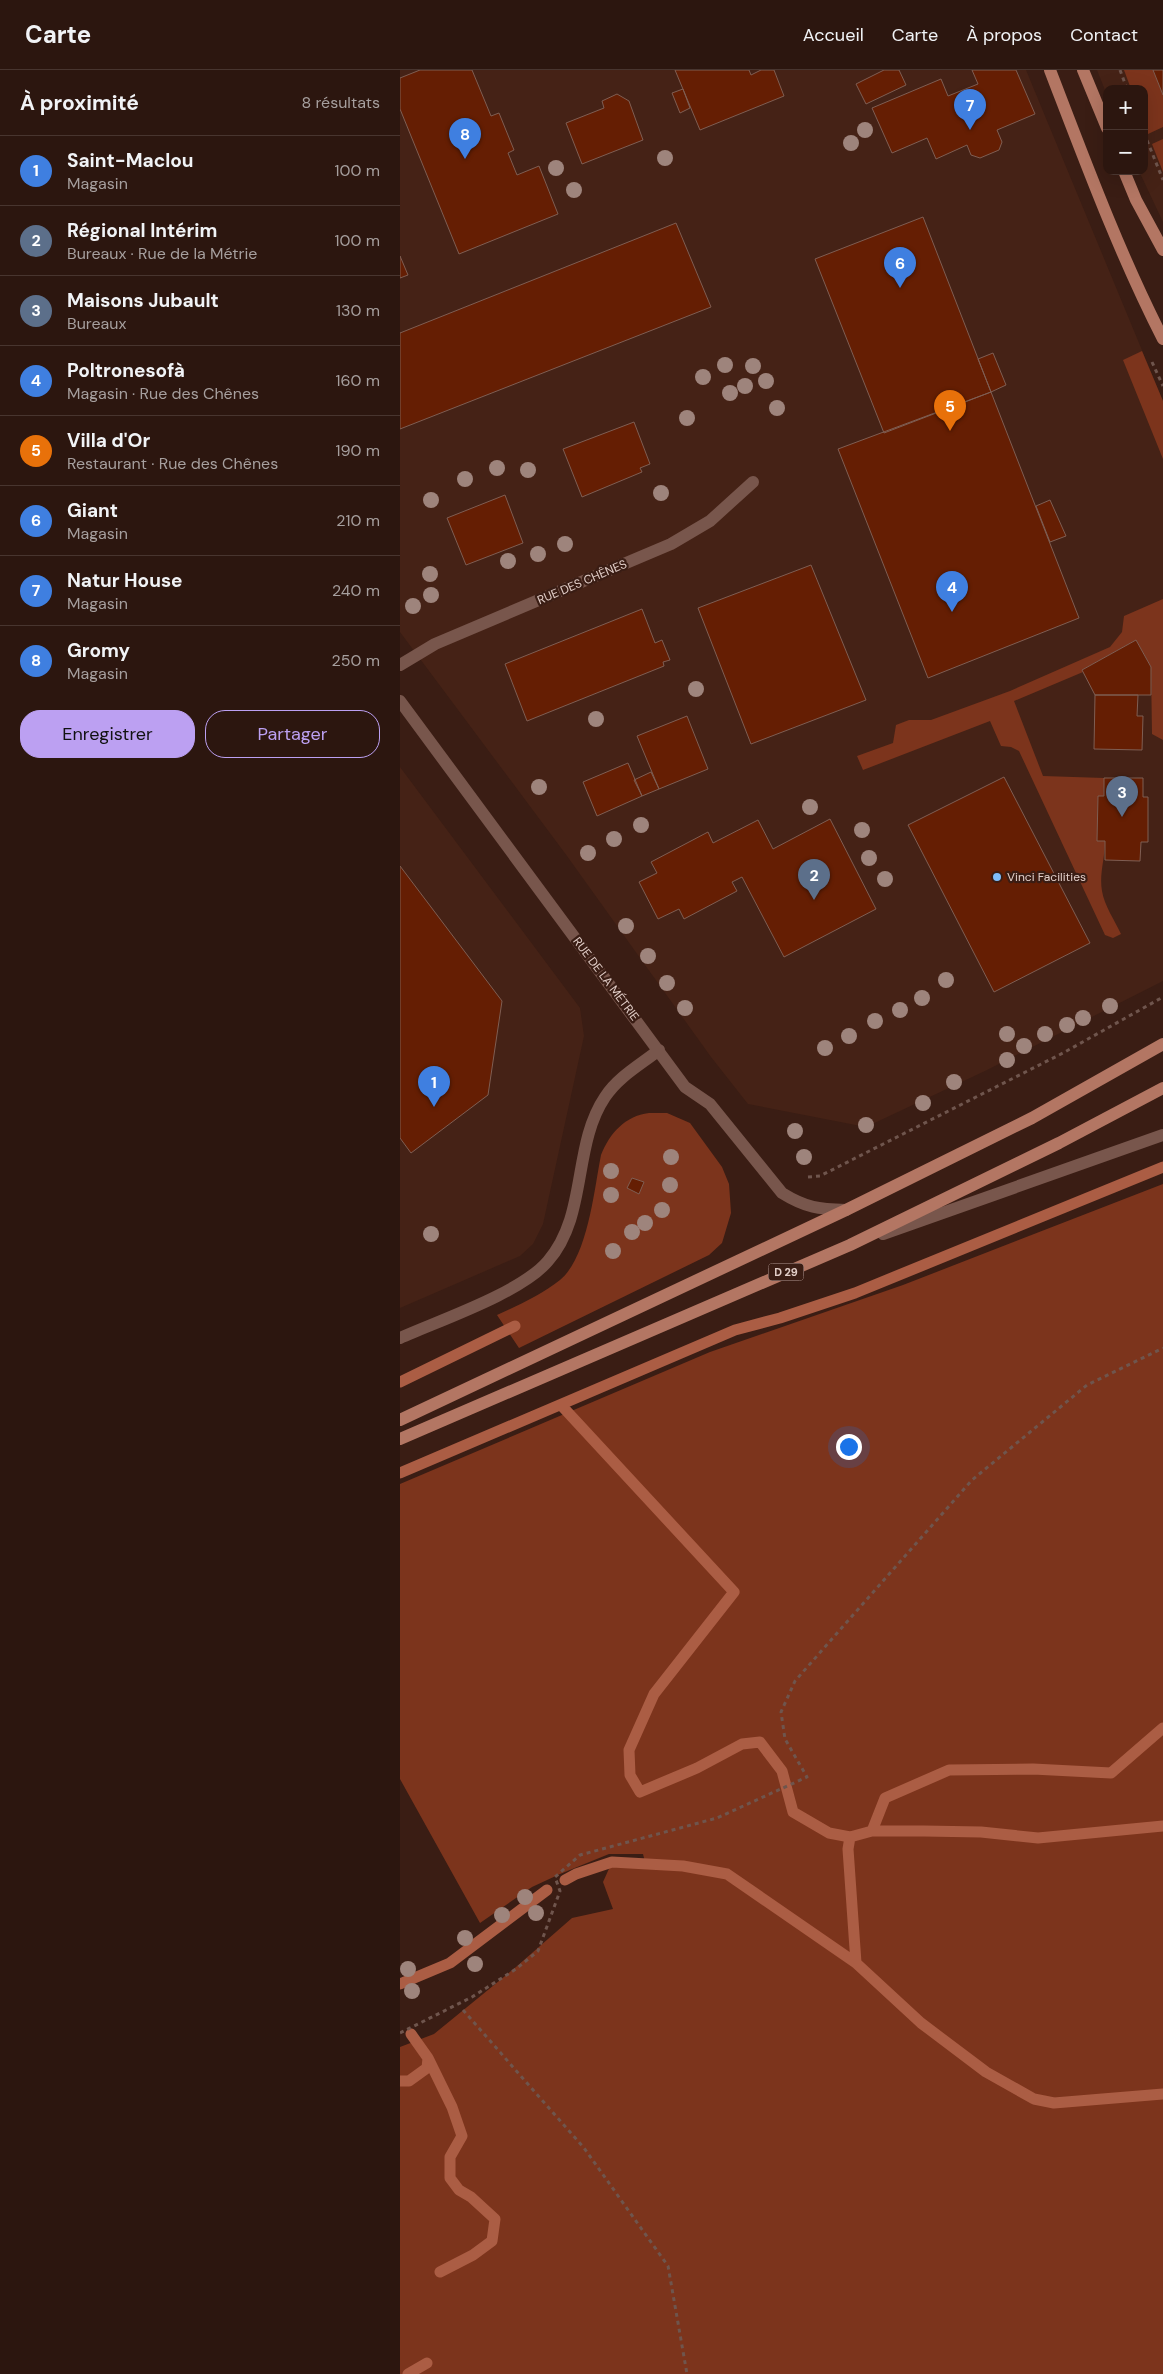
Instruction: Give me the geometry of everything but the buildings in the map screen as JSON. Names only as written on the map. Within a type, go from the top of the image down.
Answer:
[{"type":"main road","points":[[1050,70],[1108,217],[1142,297],[1163,339]]},
{"type":"main road","points":[[1083,70],[1103,118]]},
{"type":"main road","points":[[1126,175],[1136,200],[1163,250]]},
{"type":"main road","name":"D 29","points":[[400,1420],[846,1210],[1032,1118],[1163,1044]]},
{"type":"main road","name":"D 29","points":[[400,1439],[850,1245],[1059,1143],[1163,1088]]},
{"type":"street","name":"RUE DES CHÊNES","points":[[400,665],[435,644],[671,544],[710,521],[753,482]]},
{"type":"street","name":"RUE DE LA MÉTRIE","points":[[400,700],[685,1087],[710,1104],[782,1193],[812,1208],[846,1210]]},
{"type":"street","points":[[400,1338],[508,1290],[531,1278],[548,1261],[566,1230],[574,1208],[589,1137],[604,1098],[618,1080],[659,1050]]},
{"type":"street","points":[[850,1245],[1163,1135]]},
{"type":"path","points":[[1120,70],[1126,85]]},
{"type":"path","points":[[1148,143],[1163,180]]},
{"type":"path","points":[[805,1177],[820,1176],[1046,1062],[1163,996]]},
{"type":"path","points":[[400,2033],[472,1998],[516,1969],[538,1951],[560,1891],[555,1877],[580,1855],[717,1818],[807,1777],[785,1739],[781,1712],[794,1681],[972,1480],[1087,1385],[1163,1348]]},
{"type":"path","points":[[463,2010],[584,2148],[668,2266],[687,2374]]},
{"type":"shaded area","points":[[400,70],[1026,70],[1163,401],[1163,981],[987,1070],[866,1127],[748,1104],[711,1057],[567,856],[400,632]]},
{"type":"shaded area","points":[[1097,70],[1163,70],[1163,222],[1141,175],[1148,175],[1148,85],[1103,85]]},
{"type":"shaded area","points":[[1124,70],[1153,70],[1163,95],[1163,127],[1148,134],[1148,85],[1130,85]]},
{"type":"shaded area","points":[[1163,139],[1163,172],[1152,144]]},
{"type":"shaded area","points":[[1142,351],[1163,401],[1163,459],[1123,360]]},
{"type":"shaded area","points":[[1163,599],[1163,740],[1152,734],[1151,667],[1136,640],[1082,670],[1083,672],[1014,701],[1043,776],[1104,778],[1104,796],[1098,797],[1097,841],[1105,841],[1101,885],[1105,902],[1121,934],[1113,938],[1105,935],[1019,751],[1011,747],[1001,746],[990,721],[863,770],[857,756],[893,743],[896,725],[909,720],[931,720],[1010,691],[1110,647],[1122,632],[1124,616]]},
{"type":"shaded area","points":[[400,767],[580,1008],[584,1036],[543,1224],[533,1244],[520,1256],[400,1308]]},
{"type":"shaded area","points":[[649,1113],[667,1113],[690,1123],[722,1167],[729,1184],[731,1213],[722,1243],[709,1255],[519,1348],[497,1315],[545,1290],[560,1280],[570,1269],[583,1240],[601,1155],[605,1147],[619,1127],[633,1118]]},
{"type":"shaded area","points":[[1163,1184],[1163,2374],[400,2374],[400,2047],[434,2034],[572,1918],[613,1909],[603,1882],[612,1862],[645,1862],[643,1854],[609,1854],[532,1887],[480,1923],[400,1779],[400,1484],[710,1352],[903,1285]]},
{"type":"waterway","points":[[400,1473],[735,1330],[780,1318],[855,1293],[1163,1167]]},
{"type":"waterway","points":[[400,1382],[515,1326]]},
{"type":"waterway","points":[[561,1405],[734,1592],[654,1694],[629,1750],[630,1775],[640,1792],[697,1768],[742,1744],[760,1742],[782,1771],[793,1812],[829,1833],[850,1837]]},
{"type":"waterway","points":[[872,1831],[885,1798],[949,1770],[1033,1769],[1111,1773],[1163,1728]]},
{"type":"waterway","points":[[856,1963],[848,1849],[850,1837],[872,1831],[924,1831],[981,1832],[1038,1838],[1163,1826]]},
{"type":"waterway","points":[[565,1880],[576,1874],[612,1862],[683,1866],[727,1874],[856,1963],[921,2023],[986,2072],[1034,2099],[1054,2103],[1163,2094]]},
{"type":"waterway","points":[[400,1984],[450,1963],[547,1890]]},
{"type":"waterway","points":[[400,2081],[409,2081],[427,2068],[428,2058],[411,2034]]},
{"type":"waterway","points":[[428,2058],[452,2107],[462,2136],[450,2157],[450,2178],[459,2190],[471,2197],[495,2219],[492,2241],[473,2255],[440,2272]]},
{"type":"waterway","points":[[408,2374],[427,2363]]},
{"type":"place","name":"Natur House","points":[[970,130]]},
{"type":"place","name":"Gromy","points":[[465,159]]},
{"type":"place","name":"Giant","points":[[900,288]]},
{"type":"place","name":"Villa d'Or","points":[[950,431]]},
{"type":"place","name":"Poltronesofà","points":[[952,612]]},
{"type":"place","name":"Maisons Jubault","points":[[1122,817]]},
{"type":"place","name":"Vinci Facilities","points":[[997,877]]},
{"type":"place","name":"Régional Intérim","points":[[814,900]]},
{"type":"place","name":"Saint-Maclou","points":[[434,1107]]}]
